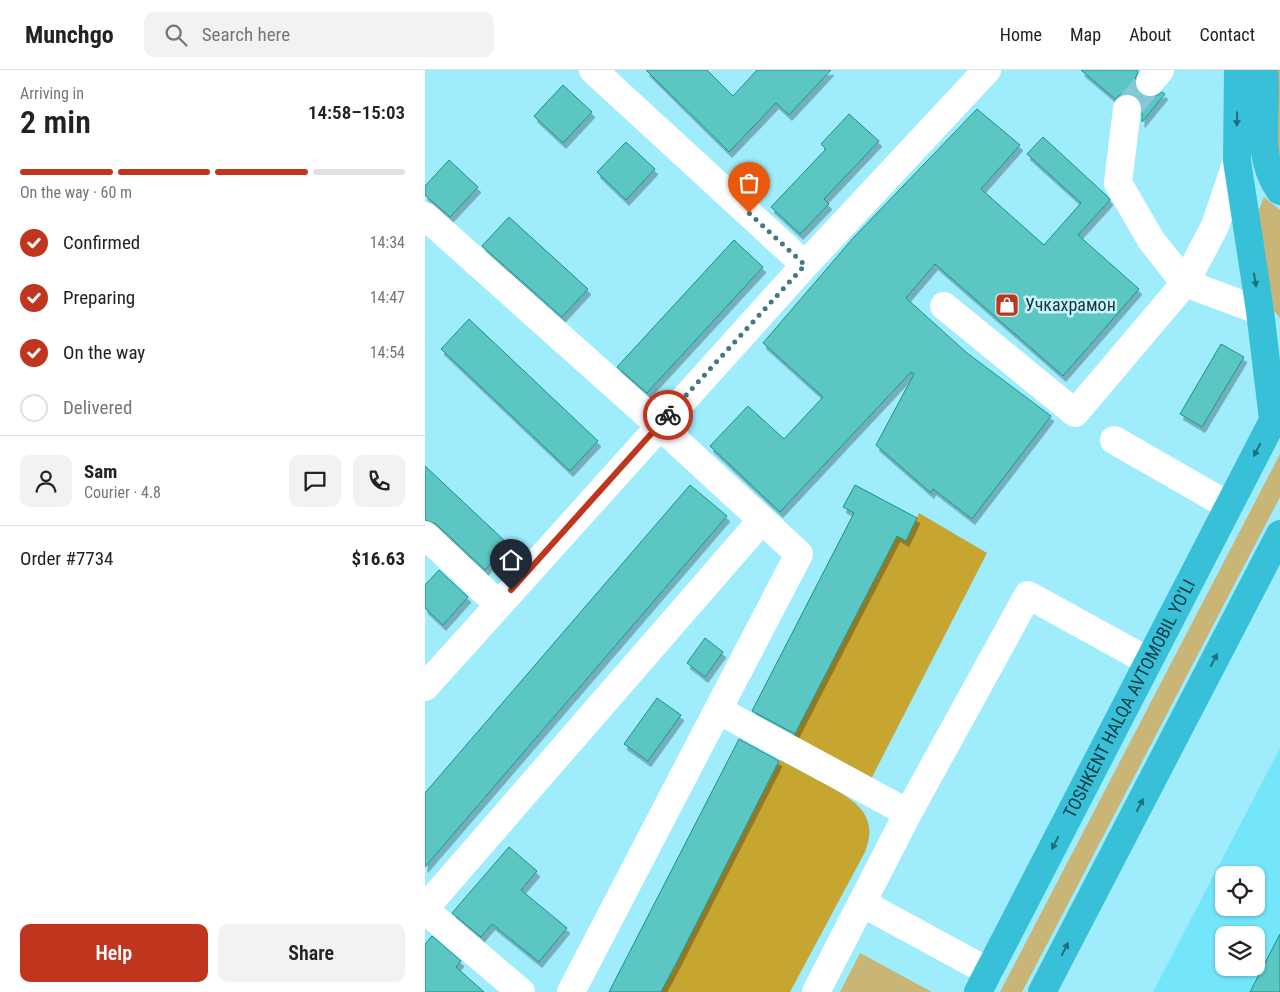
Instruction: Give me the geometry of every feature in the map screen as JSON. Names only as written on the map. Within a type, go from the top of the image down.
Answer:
[{"type":"highway","points":[[1238,70],[1237,161],[1277,413]]},
{"type":"highway","points":[[1264,70],[1265,84],[1262,119],[1264,144],[1272,179],[1280,191]]},
{"type":"highway","name":"TOSHKENT HALQA AVTOMOBIL YO'LI","points":[[983,982],[1277,413]]},
{"type":"highway","points":[[1042,992],[1280,534]]},
{"type":"street","points":[[593,70],[805,265]]},
{"type":"street","points":[[425,686],[659,425],[987,70]]},
{"type":"street","points":[[1127,109],[1118,183],[1151,240],[1185,283],[1260,311]]},
{"type":"street","points":[[943,306],[1075,413],[1185,283],[1215,226],[1237,161]]},
{"type":"street","points":[[425,216],[659,425],[799,554],[571,992]]},
{"type":"street","points":[[1114,440],[1229,506]]},
{"type":"street","points":[[521,992],[425,909],[761,521]]},
{"type":"street","points":[[425,535],[498,604]]},
{"type":"street","points":[[816,992],[907,813],[1028,595],[1149,661]]},
{"type":"street","points":[[718,710],[907,813]]},
{"type":"street","points":[[862,902],[983,982]]},
{"type":"shaded area","points":[[1276,70],[1280,70],[1280,157],[1277,147]]},
{"type":"shaded area","points":[[1264,197],[1280,210],[1280,318],[1274,311],[1258,212]]},
{"type":"shaded area","points":[[1280,454],[1280,497],[1022,992],[1000,992]]},
{"type":"shaded area","points":[[919,513],[987,553],[868,785],[790,743],[897,536],[906,540]]},
{"type":"shaded area","points":[[1280,748],[1280,992],[1153,992],[1215,873],[1215,916],[1265,916],[1265,866],[1219,866]]},
{"type":"shaded area","points":[[780,760],[846,796],[861,810],[867,818],[869,828],[869,839],[865,852],[790,992],[659,992]]},
{"type":"shaded area","points":[[860,953],[932,992],[840,992]]},
{"type":"building","points":[[646,70],[707,70],[733,96],[757,70],[831,70],[789,115],[776,103],[729,152]]},
{"type":"building","points":[[1081,70],[1137,70],[1135,87],[1140,94],[1148,97],[1156,96],[1162,92],[1165,94],[1142,122],[1142,103],[1137,97],[1121,94],[1115,99]]},
{"type":"building","points":[[563,85],[592,112],[563,143],[534,116]]},
{"type":"building","points":[[977,109],[1020,145],[981,189],[1044,245],[1081,203],[1027,154],[1043,137],[1110,200],[1078,235],[1139,289],[1063,376],[935,264],[906,298],[967,353],[1051,416],[972,519],[933,489],[931,493],[876,445],[914,374],[911,372],[780,512],[710,446],[748,406],[784,439],[823,397],[763,343],[854,237]]},
{"type":"building","points":[[849,114],[879,141],[824,199],[829,204],[800,234],[771,207],[826,149],[821,144]]},
{"type":"building","points":[[626,142],[655,169],[626,200],[597,172]]},
{"type":"building","points":[[449,160],[478,187],[450,217],[425,195],[425,186]]},
{"type":"building","points":[[509,217],[588,289],[562,317],[482,246]]},
{"type":"building","points":[[734,240],[763,267],[647,393],[617,367]]},
{"type":"building","points":[[469,319],[598,441],[570,471],[441,349]]},
{"type":"building","points":[[1221,344],[1244,357],[1202,427],[1180,414]]},
{"type":"building","points":[[425,466],[508,544],[485,570],[436,524],[425,520]]},
{"type":"building","points":[[690,485],[727,516],[425,867],[425,793]]},
{"type":"building","points":[[855,485],[917,518],[906,541],[897,536],[795,734],[752,711],[854,513],[843,507]]},
{"type":"building","points":[[439,570],[468,597],[443,625],[425,608],[425,585]]},
{"type":"building","points":[[705,638],[723,652],[705,677],[687,663]]},
{"type":"building","points":[[657,698],[681,715],[648,761],[624,744]]},
{"type":"building","points":[[739,739],[779,761],[676,964],[661,992],[609,992]]},
{"type":"building","points":[[509,847],[537,871],[521,890],[567,928],[539,962],[492,924],[481,937],[452,913]]},
{"type":"building","points":[[1280,934],[1280,992],[1250,992],[1258,976],[1265,976],[1265,963]]},
{"type":"building","points":[[432,936],[461,961],[456,967],[484,992],[425,992],[425,944]]},
{"type":"tunnel","points":[[1127,109],[1150,82]]},
{"type":"way so far","points":[[668,415],[805,265],[749,213]]},
{"type":"place","name":"Учкахрамон","points":[[1007,305]]},
{"type":"route","points":[[511,590],[668,415]]}]
